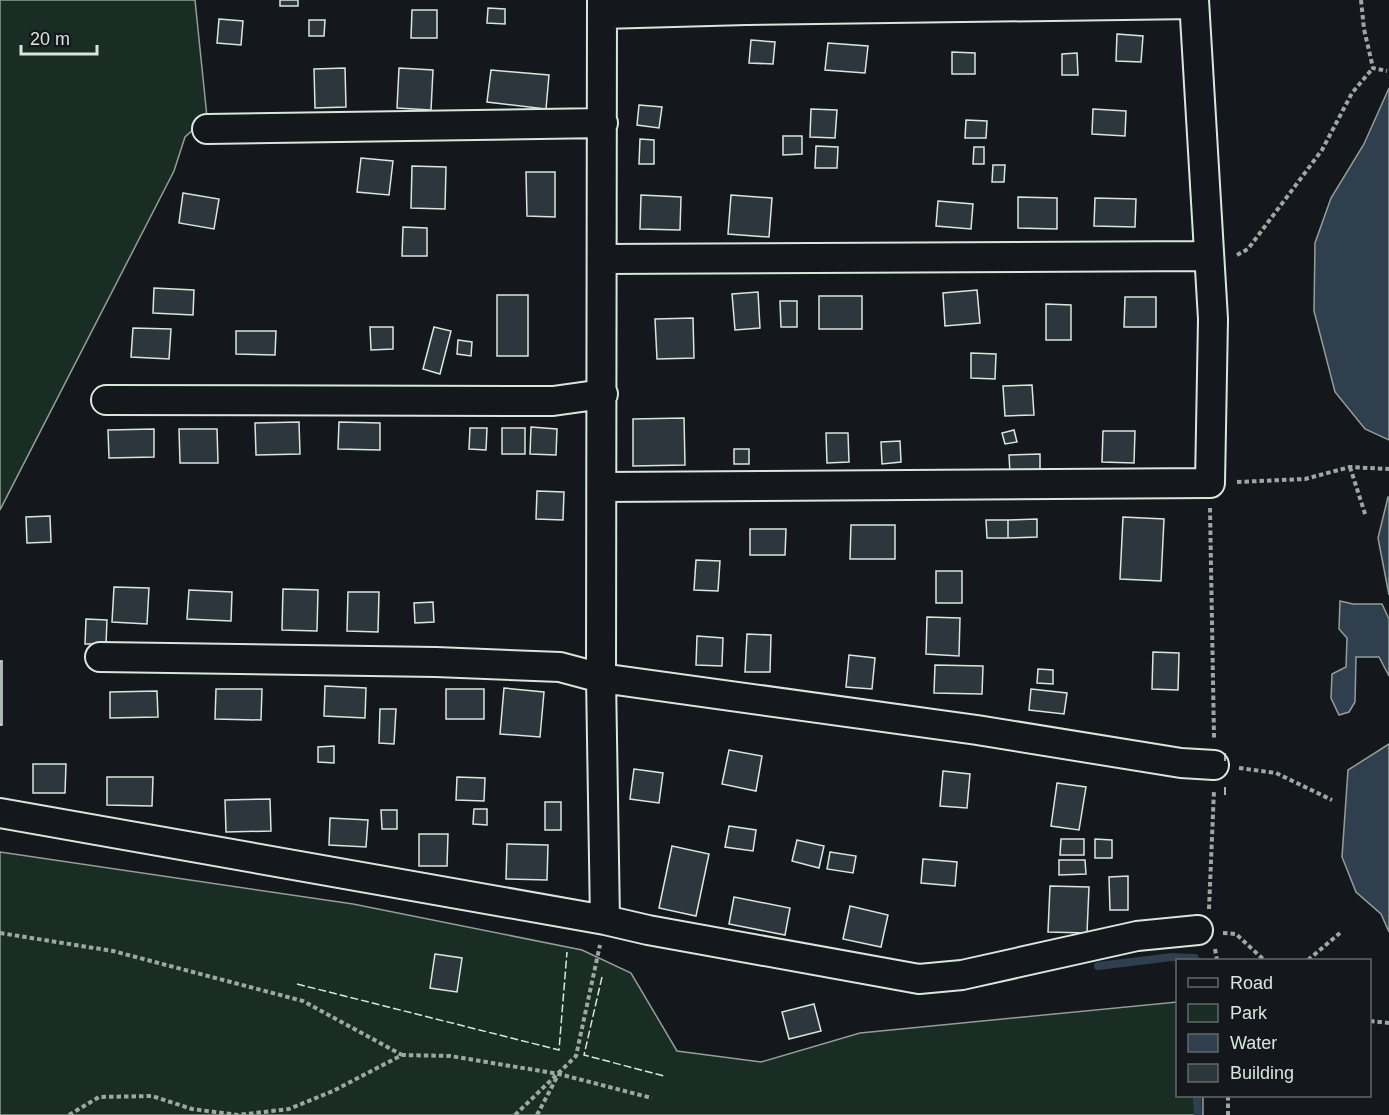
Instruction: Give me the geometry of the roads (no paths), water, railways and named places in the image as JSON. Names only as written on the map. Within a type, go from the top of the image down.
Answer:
[{"type":"street","points":[[603,487],[1210,483],[1213,319],[1194,2],[746,10],[602,7],[601,678],[605,921]]},
{"type":"street","points":[[207,129],[603,123]]},
{"type":"street","points":[[603,259],[1208,256]]},
{"type":"street","points":[[106,400],[553,401],[603,394]]},
{"type":"street","points":[[100,657],[448,662],[560,667],[601,678],[977,730],[1182,763],[1214,765]]},
{"type":"street","points":[[0,813],[919,979],[963,975],[1137,936],[1198,930]]},
{"type":"water","points":[[1389,88],[1389,440],[1365,429],[1335,392],[1314,311],[1315,243],[1331,198],[1364,144]]},
{"type":"water","points":[[1389,497],[1389,595],[1378,538]]},
{"type":"water","points":[[1340,601],[1353,604],[1382,604],[1389,619],[1389,676],[1379,657],[1356,657],[1355,702],[1349,712],[1339,715],[1331,698],[1332,674],[1346,667],[1347,638],[1339,629]]},
{"type":"water","points":[[1389,744],[1389,932],[1381,914],[1356,892],[1342,857],[1348,770]]},
{"type":"waterway","points":[[1098,966],[1172,957],[1195,959]]},
{"type":"waterway","points":[[1197,1097],[1198,1115]]}]
